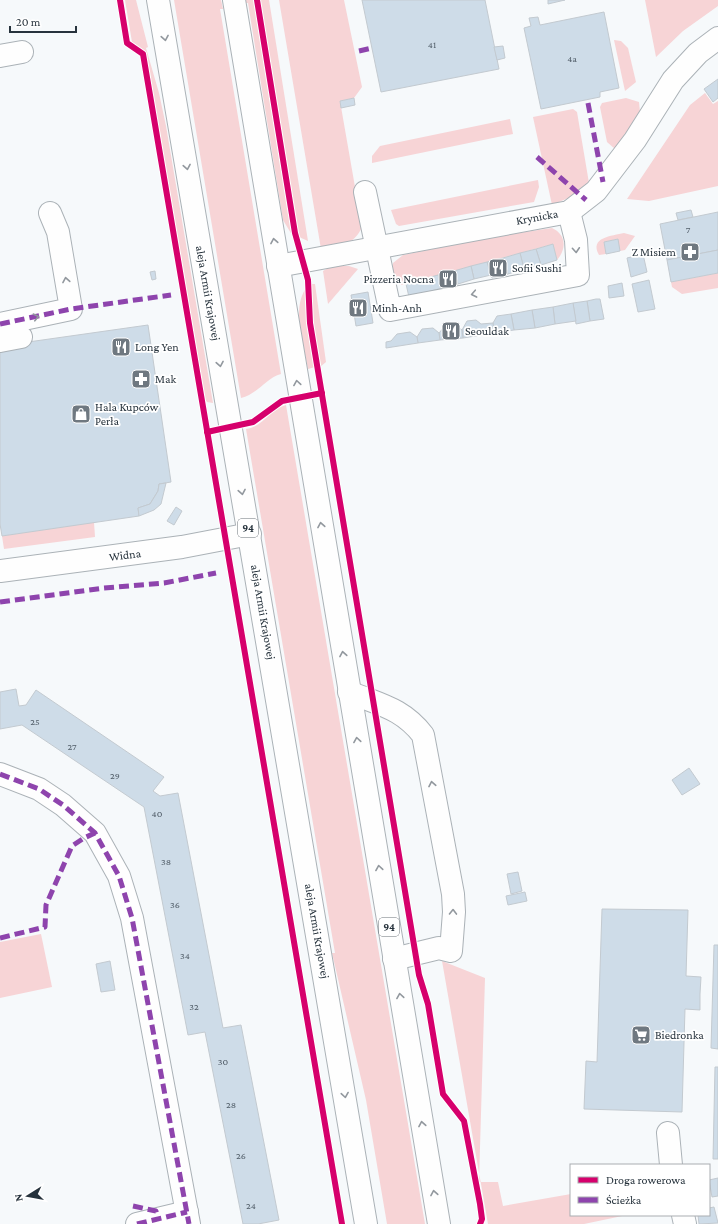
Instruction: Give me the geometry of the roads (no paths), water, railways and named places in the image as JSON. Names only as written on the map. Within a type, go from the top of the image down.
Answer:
[{"type":"main road","name":"aleja Armii Krajowej","points":[[158,0],[250,534],[366,1224]]},
{"type":"main road","name":"94","points":[[234,0],[439,1224]]},
{"type":"main road","name":"Krynicka","points":[[278,266],[569,212],[596,192],[635,140],[673,80],[698,53],[718,38]]},
{"type":"main road","points":[[0,56],[22,52]]},
{"type":"main road","points":[[365,192],[390,310],[578,275],[576,240],[569,212]]},
{"type":"main road","points":[[0,324],[71,309],[58,232],[50,213]]},
{"type":"main road","points":[[0,341],[21,337]]},
{"type":"main road","name":"Widna","points":[[0,571],[182,547],[250,534]]},
{"type":"main road","points":[[349,692],[403,714],[413,722],[422,735],[447,856],[454,912],[451,951],[439,948],[394,959]]},
{"type":"main road","points":[[0,774],[39,789],[63,805],[95,833],[119,876],[132,918],[188,1218],[137,1224]]},
{"type":"main road","points":[[668,1133],[671,1164]]},
{"type":"place","name":"Z Misiem","points":[[690,252]]},
{"type":"place","name":"Sofii Sushi","points":[[498,268]]},
{"type":"place","name":"Pizzeria Nocna","points":[[448,279]]},
{"type":"place","name":"Minh-Anh","points":[[358,308]]},
{"type":"place","name":"Seouldak","points":[[451,331]]},
{"type":"place","name":"Long Yen","points":[[121,347]]},
{"type":"place","name":"Mak","points":[[141,379]]},
{"type":"place","name":"Hala Kupców Perła","points":[[81,414]]},
{"type":"place","name":"Biedronka","points":[[641,1035]]}]
